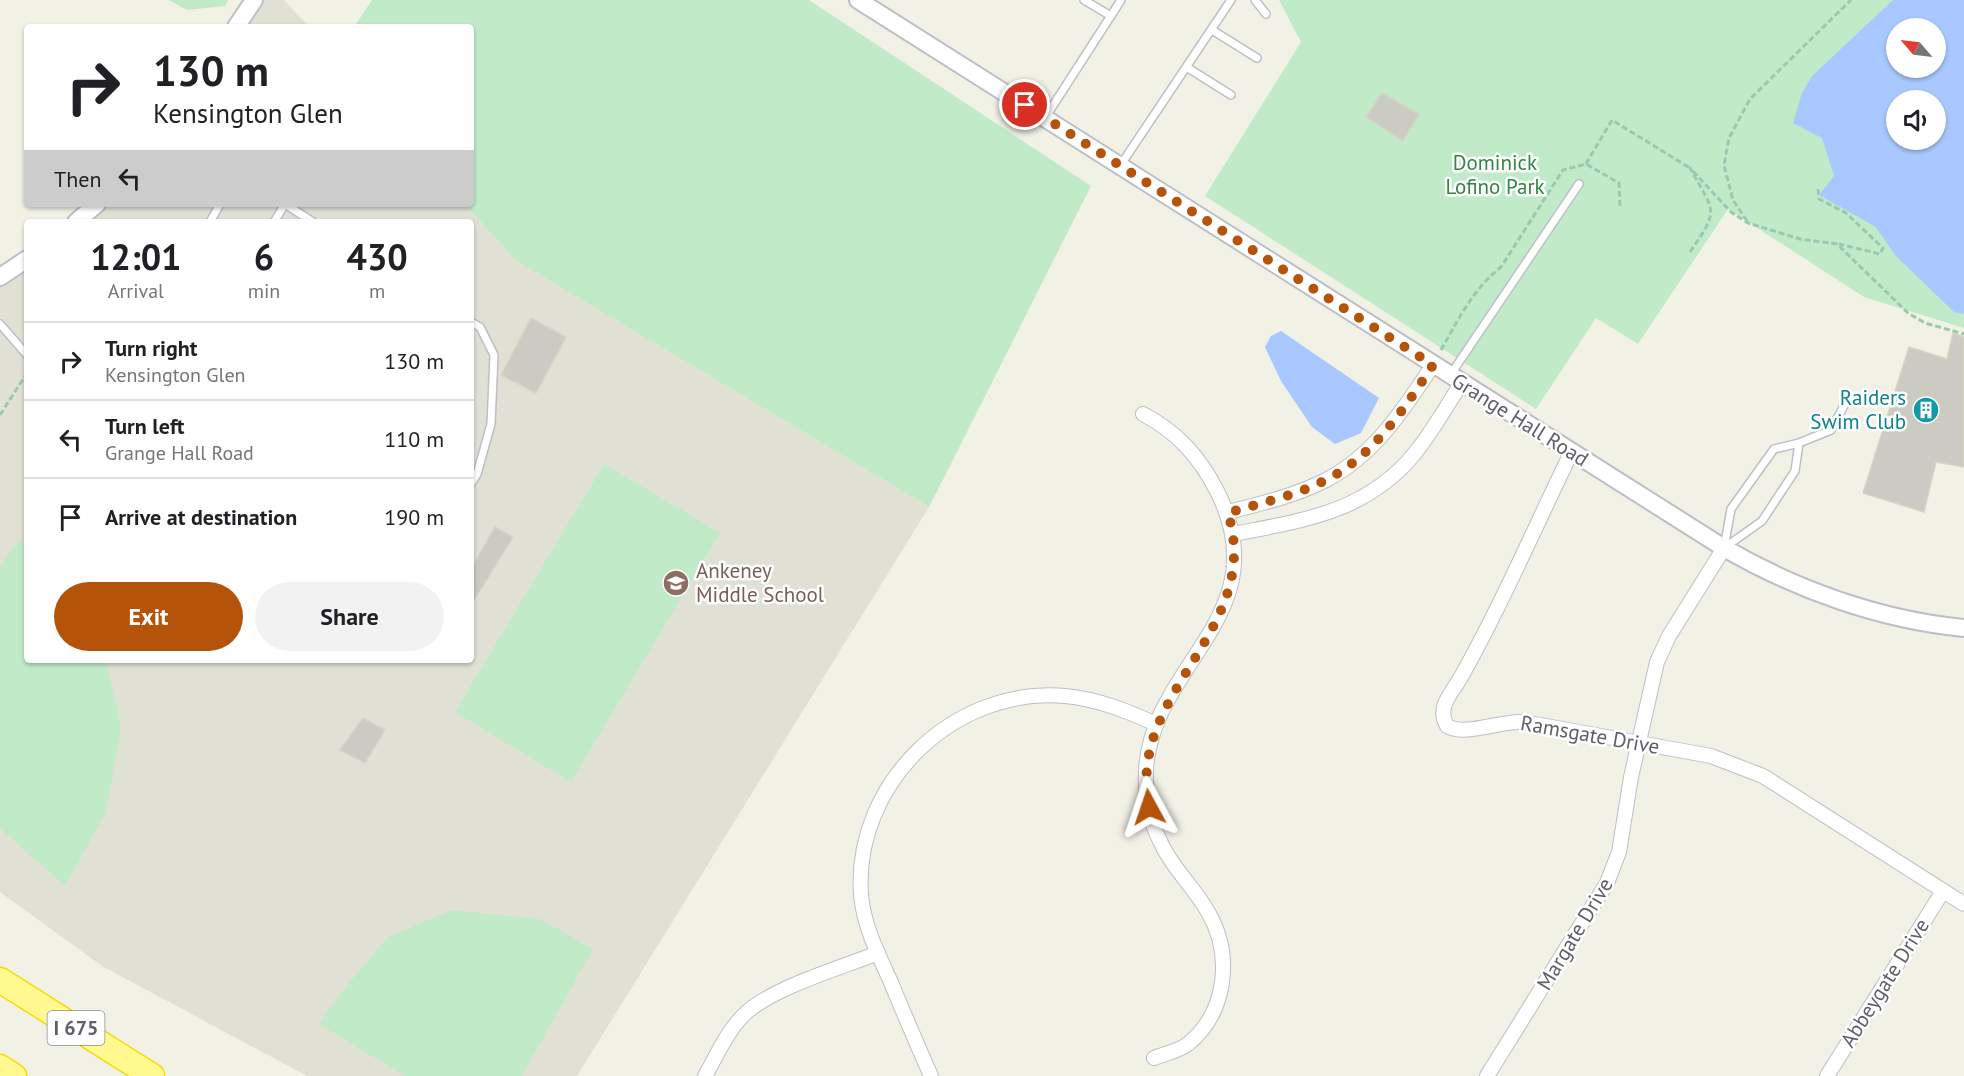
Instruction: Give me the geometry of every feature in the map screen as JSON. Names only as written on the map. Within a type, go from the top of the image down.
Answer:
[{"type":"highway","name":"I 675","points":[[0,980],[152,1076]]},
{"type":"highway","points":[[0,1067],[14,1076]]},
{"type":"street","points":[[238,24],[254,0]]},
{"type":"street","name":"Grange Hall Road","points":[[858,0],[1455,380],[1724,548],[1778,577],[1839,601],[1920,621],[1964,628]]},
{"type":"street","points":[[80,219],[94,207]]},
{"type":"street","points":[[0,277],[24,260]]},
{"type":"street","points":[[1228,513],[1316,485],[1356,461],[1390,425],[1433,365]]},
{"type":"street","points":[[1234,534],[1324,515],[1375,491],[1414,454],[1455,380]]},
{"type":"street","points":[[1143,414],[1173,432],[1197,457],[1228,513],[1234,534],[1232,574],[1225,605],[1214,628],[1156,724],[1146,770],[1147,795],[1152,819],[1168,858],[1209,914],[1221,947],[1223,975],[1215,1012],[1187,1044],[1154,1058]]},
{"type":"street","name":"Ramsgate Drive","points":[[1571,453],[1488,627],[1444,704],[1442,718],[1447,726],[1461,730],[1512,721],[1711,756],[1750,770],[1964,904]]},
{"type":"street","name":"Margate Drive","points":[[1487,1076],[1608,883],[1619,852],[1638,743],[1657,662],[1669,636],[1724,548]]},
{"type":"street","points":[[931,1076],[864,922],[861,893],[862,863],[868,834],[878,806],[892,780],[911,756],[933,736],[957,720],[984,707],[1039,696],[1065,696],[1095,701],[1156,724]]},
{"type":"street","name":"Abbeygate Drive","points":[[1827,1076],[1943,891]]},
{"type":"street","points":[[705,1076],[726,1039],[747,1011],[774,995],[878,953]]},
{"type":"lane","points":[[1084,0],[1111,16]]},
{"type":"lane","points":[[1045,118],[1121,0]]},
{"type":"lane","points":[[1120,166],[1232,0]]},
{"type":"lane","points":[[1255,0],[1266,14]]},
{"type":"lane","points":[[1212,30],[1257,58]]},
{"type":"lane","points":[[1188,68],[1231,95]]},
{"type":"lane","points":[[1455,380],[1580,184]]},
{"type":"lane","points":[[290,207],[308,219]]},
{"type":"lane","points":[[0,324],[24,352]]},
{"type":"lane","points":[[474,324],[480,327],[494,355],[491,424],[474,479]]},
{"type":"lane","points":[[1724,548],[1731,509],[1774,449],[1798,443],[1831,430],[1846,402]]},
{"type":"lane","points":[[1724,548],[1762,521],[1795,471],[1798,443]]},
{"type":"path","points":[[1748,223],[1733,200],[1724,165],[1729,138],[1750,99],[1851,0]]},
{"type":"path","points":[[1586,164],[1612,120],[1690,168],[1731,212],[1748,223],[1800,239],[1837,244],[1880,254],[1883,248],[1846,213],[1819,199],[1818,189]]},
{"type":"path","points":[[1690,168],[1712,210],[1711,221],[1690,252]]},
{"type":"path","points":[[1837,244],[1908,313],[1925,323],[1964,334]]},
{"type":"path","points":[[0,415],[24,378]]},
{"type":"shaded area","points":[[254,0],[284,0],[306,24],[238,24]]},
{"type":"shaded area","name":"Ankeney Middle School","points":[[94,207],[468,207],[515,260],[929,507],[577,1076],[307,1076],[102,966],[0,892],[0,277],[24,261],[24,663],[474,663],[474,219],[80,219]]},
{"type":"green space","points":[[169,0],[228,0],[225,6],[187,10]]},
{"type":"green space","points":[[372,0],[809,0],[1091,186],[929,507],[515,260],[468,207],[474,207],[474,24],[356,24]]},
{"type":"green space","name":"Dominick Lofino Park","points":[[1279,0],[1964,0],[1964,328],[1864,297],[1728,209],[1638,344],[1596,318],[1536,409],[1205,196],[1301,42]]},
{"type":"green space","points":[[604,464],[720,533],[571,782],[455,712]]},
{"type":"green space","points":[[19,540],[24,546],[24,663],[107,663],[121,727],[106,812],[65,886],[0,828],[0,567]]},
{"type":"green space","points":[[451,910],[540,919],[593,949],[522,1076],[405,1076],[319,1024],[340,994],[387,938]]},
{"type":"water","points":[[1893,0],[1964,0],[1964,314],[1954,312],[1895,255],[1876,227],[1819,195],[1834,176],[1822,138],[1793,123],[1802,93],[1812,76]]},
{"type":"water","points":[[1281,331],[1379,398],[1361,433],[1335,444],[1312,427],[1281,381],[1265,347],[1271,336]]},
{"type":"building","points":[[1382,93],[1419,114],[1403,141],[1366,117]]},
{"type":"building","points":[[531,318],[566,337],[536,393],[501,375]]},
{"type":"building","name":"Raiders Swim Club","points":[[1953,333],[1964,337],[1964,467],[1936,462],[1924,512],[1863,493],[1909,347],[1947,359]]},
{"type":"building","points":[[495,527],[513,537],[475,599],[474,564]]},
{"type":"building","points":[[363,718],[385,730],[365,763],[340,750]]},
{"type":"place","name":"Raiders Swim Club","points":[[1926,410]]},
{"type":"place","name":"Ankeney Middle School","points":[[676,583]]},
{"type":"route","points":[[1025,105],[1433,365],[1396,418],[1356,461],[1325,481],[1288,496],[1228,513],[1234,534],[1231,584],[1225,605],[1214,628],[1156,724],[1146,770],[1149,807]]}]
